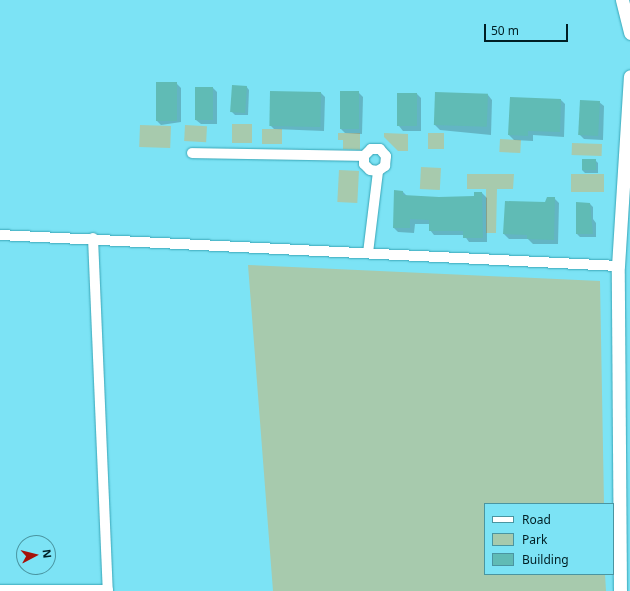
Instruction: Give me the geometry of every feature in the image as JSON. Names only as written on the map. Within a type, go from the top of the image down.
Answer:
[{"type":"street","points":[[622,0],[630,34]]},
{"type":"street","points":[[620,591],[618,266],[630,76]]},
{"type":"street","points":[[370,149],[380,150],[386,156],[385,166],[378,171],[370,170],[364,164],[364,156],[370,149]]},
{"type":"street","points":[[192,153],[364,156]]},
{"type":"street","points":[[368,253],[378,171]]},
{"type":"street","points":[[0,235],[93,238],[618,266]]},
{"type":"street","points":[[0,590],[108,591],[93,238]]},
{"type":"green space","points":[[232,124],[252,124],[252,143],[232,143]]},
{"type":"green space","points":[[140,125],[171,126],[170,148],[139,147]]},
{"type":"green space","points":[[185,125],[207,126],[206,142],[184,141]]},
{"type":"green space","points":[[262,129],[282,129],[282,144],[262,144]]},
{"type":"green space","points":[[338,133],[360,133],[360,150],[343,149],[343,140],[338,140]]},
{"type":"green space","points":[[384,133],[408,134],[408,151],[398,151],[384,137]]},
{"type":"green space","points":[[428,133],[444,133],[444,149],[428,149]]},
{"type":"green space","points":[[500,139],[521,140],[520,153],[499,152]]},
{"type":"green space","points":[[572,143],[602,144],[602,156],[572,155]]},
{"type":"green space","points":[[421,167],[441,168],[440,190],[420,189]]},
{"type":"green space","points":[[339,170],[359,171],[357,203],[337,202]]},
{"type":"green space","points":[[467,174],[514,174],[513,189],[497,189],[496,233],[486,233],[486,189],[467,189]]},
{"type":"green space","points":[[571,174],[604,174],[604,192],[571,192]]},
{"type":"green space","points":[[248,265],[600,281],[604,503],[484,503],[484,575],[605,575],[606,591],[273,591]]},
{"type":"building","points":[[156,82],[177,82],[177,121],[156,121]]},
{"type":"building","points":[[232,85],[247,86],[245,113],[230,112]]},
{"type":"building","points":[[195,87],[213,87],[213,120],[195,120]]},
{"type":"building","points":[[270,91],[321,92],[320,127],[269,126]]},
{"type":"building","points":[[340,91],[359,91],[359,129],[340,129]]},
{"type":"building","points":[[435,92],[488,94],[487,127],[434,125]]},
{"type":"building","points":[[397,93],[417,93],[417,126],[397,126]]},
{"type":"building","points":[[510,97],[561,99],[560,132],[528,131],[528,136],[508,135]]},
{"type":"building","points":[[580,100],[600,101],[598,136],[578,135]]},
{"type":"building","points":[[582,159],[596,159],[596,170],[582,170]]},
{"type":"building","points":[[394,190],[403,191],[403,195],[439,197],[474,196],[474,192],[482,192],[483,238],[463,238],[463,231],[429,231],[429,220],[410,219],[410,228],[393,228]]},
{"type":"building","points":[[547,197],[555,197],[554,240],[527,239],[527,235],[503,234],[505,201],[545,202]]},
{"type":"building","points":[[576,202],[590,203],[593,234],[576,234]]}]
